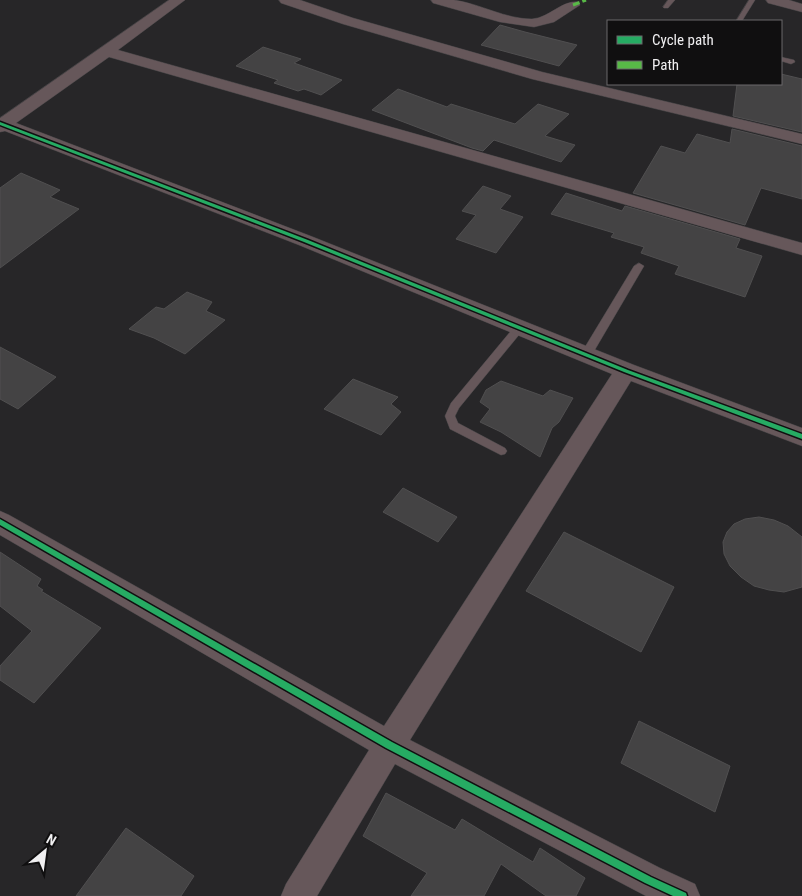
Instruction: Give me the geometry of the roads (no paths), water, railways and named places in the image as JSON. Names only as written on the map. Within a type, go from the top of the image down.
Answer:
[{"type":"street","points":[[1,125],[178,0]]},
{"type":"street","points":[[286,0],[357,23],[538,76],[802,139]]},
{"type":"street","points":[[438,0],[520,22],[535,23],[547,19],[573,5]]},
{"type":"street","points":[[773,0],[802,8]]},
{"type":"street","points":[[106,52],[802,249]]},
{"type":"street","points":[[1,125],[306,241],[626,371],[802,437]]},
{"type":"street","points":[[298,896],[389,744],[626,371]]},
{"type":"street","points":[[0,522],[389,744],[648,880],[683,896]]},
{"type":"lane","points":[[666,7],[672,0]]},
{"type":"lane","points":[[739,20],[752,0]]},
{"type":"lane","points":[[782,59],[791,62]]},
{"type":"lane","points":[[586,355],[639,266]]},
{"type":"lane","points":[[501,451],[454,426],[450,416],[455,406],[519,328]]}]
